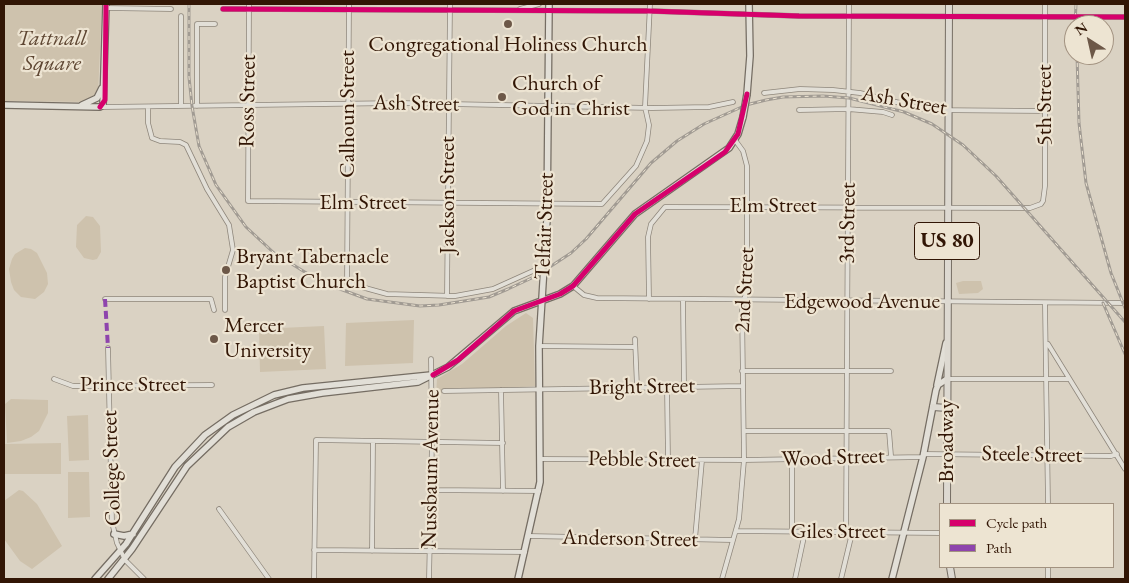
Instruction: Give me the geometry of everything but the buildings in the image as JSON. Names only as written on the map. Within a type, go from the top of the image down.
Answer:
[{"type":"main road","name":"US 80","points":[[946,379],[949,4]]},
{"type":"main road","name":"Broadway","points":[[946,379],[947,503]]},
{"type":"main road","points":[[933,407],[947,408]]},
{"type":"street","name":"Ross Street","points":[[246,199],[249,4]]},
{"type":"street","points":[[297,4],[297,9]]},
{"type":"street","name":"Calhoun Street","points":[[349,4],[347,283],[386,294],[447,296]]},
{"type":"street","name":"Jackson Street","points":[[447,296],[450,4]]},
{"type":"street","points":[[512,10],[539,4]]},
{"type":"street","name":"Telfair Street","points":[[518,579],[539,491],[541,459],[539,346],[547,204],[549,4]]},
{"type":"street","points":[[646,107],[650,4]]},
{"type":"street","points":[[108,579],[125,560],[187,466],[218,435],[244,418],[276,403],[301,396],[418,382],[433,375],[458,360],[514,312],[573,286],[635,214],[720,157],[735,140],[743,117],[750,56],[749,4]]},
{"type":"street","name":"3rd Street","points":[[846,533],[845,371],[849,4]]},
{"type":"street","name":"5th Street","points":[[1041,204],[1044,201],[1045,186],[1045,4]]},
{"type":"street","points":[[4,105],[100,106],[105,100],[106,6],[170,9]]},
{"type":"street","points":[[223,9],[650,11],[849,16],[949,14],[1125,17]]},
{"type":"street","points":[[181,16],[181,106]]},
{"type":"street","points":[[197,106],[197,24],[215,24]]},
{"type":"street","points":[[78,106],[95,100],[99,96],[105,76]]},
{"type":"street","name":"Ash Street","points":[[764,93],[814,89],[849,92],[918,108],[1045,111]]},
{"type":"street","name":"Ash Street","points":[[100,106],[449,104],[548,107],[708,107],[733,102]]},
{"type":"street","points":[[148,107],[148,123],[152,138],[157,141],[180,142],[186,145],[206,189],[232,232],[233,250],[224,277],[225,310]]},
{"type":"street","name":"Elm Street","points":[[246,199],[250,202],[602,204],[641,159],[649,132],[646,107]]},
{"type":"street","name":"Ash Street","points":[[799,110],[848,109],[883,112],[892,115]]},
{"type":"street","name":"2nd Street","points":[[722,579],[736,531],[744,460],[742,371],[743,300],[746,290],[748,206],[747,160],[735,140]]},
{"type":"street","name":"Elm Street","points":[[649,299],[648,238],[651,224],[665,207],[1030,208],[1041,204]]},
{"type":"street","points":[[447,296],[493,289],[544,266]]},
{"type":"street","name":"Edgewood Avenue","points":[[573,286],[590,298],[1045,304],[1125,303]]},
{"type":"street","points":[[105,300],[211,300],[214,310]]},
{"type":"street","points":[[683,300],[684,386]]},
{"type":"street","points":[[1045,304],[1048,503]]},
{"type":"street","points":[[635,339],[637,387]]},
{"type":"street","points":[[892,579],[923,456],[946,342]]},
{"type":"street","points":[[1047,342],[1125,470]]},
{"type":"street","points":[[539,346],[635,347]]},
{"type":"street","name":"College Street","points":[[108,348],[114,534],[120,552],[141,578]]},
{"type":"street","name":"Nussbaum Avenue","points":[[429,579],[433,375],[431,359]]},
{"type":"street","points":[[742,371],[891,371]]},
{"type":"street","points":[[96,579],[133,534],[163,484],[184,456],[212,430],[244,408],[274,395],[303,388],[433,375]]},
{"type":"street","points":[[936,390],[938,385],[946,379],[1069,378]]},
{"type":"street","name":"Prince Street","points":[[54,379],[73,386],[212,385]]},
{"type":"street","name":"Bright Street","points":[[540,389],[743,386]]},
{"type":"street","points":[[667,387],[668,460]]},
{"type":"street","points":[[444,392],[540,389]]},
{"type":"street","points":[[501,390],[502,491]]},
{"type":"street","points":[[744,431],[889,431],[891,456]]},
{"type":"street","points":[[314,579],[316,440],[502,442]]},
{"type":"street","points":[[372,551],[373,441]]},
{"type":"street","name":"Steele Street","points":[[947,454],[1111,456],[1116,454]]},
{"type":"street","name":"Wood Street","points":[[744,460],[845,459],[947,454]]},
{"type":"street","name":"Pebble Street","points":[[541,459],[744,460]]},
{"type":"street","points":[[695,540],[702,460]]},
{"type":"street","points":[[792,460],[792,532]]},
{"type":"street","points":[[431,490],[539,491]]},
{"type":"street","points":[[219,509],[269,579]]},
{"type":"street","name":"Giles Street","points":[[736,531],[939,533]]},
{"type":"street","points":[[795,579],[806,532]]},
{"type":"street","points":[[841,579],[852,533]]},
{"type":"street","points":[[114,534],[128,536],[133,534]]},
{"type":"street","name":"Anderson Street","points":[[528,536],[732,540]]},
{"type":"street","points":[[314,550],[524,552]]},
{"type":"green space","name":"Tattnall Square","points":[[4,4],[102,4],[98,94],[87,102],[4,101]]},
{"type":"green space","points":[[86,216],[93,217],[100,226],[101,252],[97,259],[93,260],[84,258],[76,247],[77,225]]},
{"type":"green space","points":[[25,248],[37,253],[47,273],[48,284],[44,292],[35,299],[21,297],[14,290],[11,282],[9,269],[12,259],[15,254]]},
{"type":"green space","points":[[981,281],[983,289],[978,293],[959,294],[956,283]]},
{"type":"green space","points":[[526,313],[533,318],[535,386],[496,389],[443,389],[443,393],[436,394],[437,379],[462,364],[506,326]]},
{"type":"green space","points":[[414,320],[413,363],[345,366],[346,323]]},
{"type":"green space","points":[[324,326],[326,369],[260,372],[259,329]]},
{"type":"green space","points":[[11,399],[48,400],[48,413],[39,431],[31,437],[7,443],[5,404]]},
{"type":"green space","points":[[88,415],[89,460],[69,461],[67,416]]},
{"type":"green space","points":[[61,443],[61,474],[4,474],[4,444]]},
{"type":"green space","points":[[68,472],[89,472],[90,517],[68,518]]},
{"type":"green space","points":[[19,490],[23,491],[37,504],[62,546],[32,569],[20,561],[4,539],[4,501]]},
{"type":"railway","points":[[189,4],[189,77],[192,106],[199,146],[216,185],[246,227],[274,253],[321,282],[367,299],[420,306],[439,305],[489,297],[508,289],[536,276],[571,253],[586,239],[651,163],[677,141],[704,124],[746,105],[766,100],[783,97],[823,96],[849,98],[904,112],[932,124],[963,145],[996,176],[1125,322]]},
{"type":"railway","points":[[1075,15],[1076,4]]},
{"type":"railway","points":[[1077,65],[1079,123],[1086,183],[1111,273],[1125,308]]},
{"type":"railway","points":[[1103,303],[1125,354]]},
{"type":"marked path","points":[[105,299],[108,348]]},
{"type":"cycle path","points":[[100,107],[105,100],[106,4]]},
{"type":"cycle path","points":[[223,9],[649,11],[799,16],[1125,17]]},
{"type":"cycle path","points":[[433,375],[458,360],[514,311],[560,294],[573,286],[635,214],[725,152],[738,134],[747,94]]},
{"type":"place","name":"Congregational Holiness Church","points":[[508,24]]},
{"type":"place","name":"Church of God in Christ","points":[[502,97]]},
{"type":"place","name":"Bryant Tabernacle Baptist Church","points":[[226,270]]},
{"type":"place","name":"Mercer University","points":[[214,339]]}]
